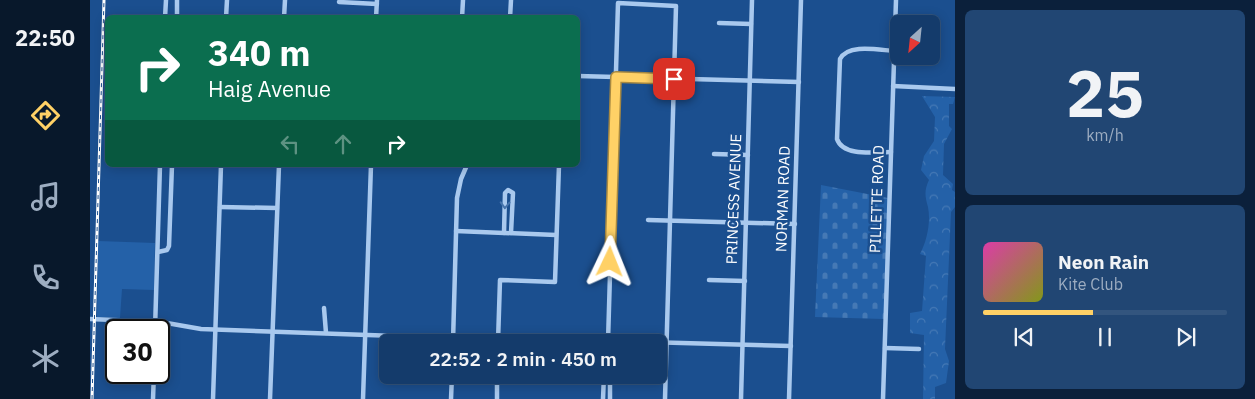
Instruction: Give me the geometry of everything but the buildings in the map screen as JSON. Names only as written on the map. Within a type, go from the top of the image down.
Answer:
[{"type":"street","points":[[165,15],[166,0]]},
{"type":"street","points":[[177,0],[177,15]]},
{"type":"street","points":[[226,15],[227,0]]},
{"type":"street","points":[[284,15],[285,0]]},
{"type":"street","points":[[462,15],[463,0]]},
{"type":"street","points":[[510,0],[510,15]]},
{"type":"street","name":"PRINCESS AVENUE","points":[[741,399],[752,0]]},
{"type":"street","name":"NORMAN ROAD","points":[[789,399],[801,0]]},
{"type":"street","name":"PILLETTE ROAD","points":[[895,15],[896,0]]},
{"type":"street","points":[[339,2],[377,2],[376,15]]},
{"type":"street","points":[[608,334],[618,3],[676,6],[666,334]]},
{"type":"street","points":[[719,23],[752,24]]},
{"type":"street","points":[[890,51],[852,50],[842,55],[840,59],[837,139],[839,144],[847,150],[891,152]]},
{"type":"street","name":"PILLETTE ROAD","points":[[883,399],[894,65]]},
{"type":"street","points":[[580,76],[799,82]]},
{"type":"street","points":[[893,86],[955,89]]},
{"type":"street","points":[[714,154],[748,155]]},
{"type":"street","points":[[155,319],[160,167]]},
{"type":"street","points":[[158,252],[167,250],[169,246],[172,167]]},
{"type":"street","points":[[213,399],[221,167]]},
{"type":"street","points":[[270,399],[279,167]]},
{"type":"street","points":[[363,399],[371,167]]},
{"type":"street","points":[[453,334],[457,198],[465,167]]},
{"type":"street","points":[[498,334],[500,280],[555,282],[559,167]]},
{"type":"street","points":[[504,233],[505,193],[508,190],[513,193],[512,234]]},
{"type":"street","points":[[159,207],[170,207]]},
{"type":"street","points":[[220,207],[277,208]]},
{"type":"street","points":[[648,220],[794,224]]},
{"type":"street","points":[[456,231],[556,235]]},
{"type":"street","points":[[709,280],[745,281]]},
{"type":"street","points":[[324,308],[326,333]]},
{"type":"street","points":[[90,319],[105,320]]},
{"type":"street","points":[[170,324],[216,329],[379,335]]},
{"type":"street","points":[[667,343],[791,346]]},
{"type":"street","points":[[885,348],[919,349]]},
{"type":"street","points":[[153,399],[154,384]]},
{"type":"street","points":[[451,399],[452,384]]},
{"type":"street","points":[[496,399],[497,384]]},
{"type":"street","points":[[603,399],[604,384]]},
{"type":"street","points":[[610,384],[610,399]]},
{"type":"street","points":[[665,384],[665,399]]},
{"type":"green space","points":[[922,96],[955,97],[953,104],[949,104],[949,126],[952,129],[944,144],[943,175],[953,184],[952,190],[955,192],[955,207],[951,212],[945,349],[949,361],[946,383],[935,387],[935,399],[923,399],[924,335],[910,333],[910,313],[922,311],[926,256],[920,254],[925,243],[929,225],[926,187],[929,180],[921,170],[924,156],[934,141],[935,117]]},
{"type":"green space","points":[[821,185],[888,198],[884,319],[815,317]]},
{"type":"green space","points":[[98,241],[155,243],[154,290],[122,289],[120,318],[97,317]]},
{"type":"railway","points":[[92,399],[104,0]]},
{"type":"route","points":[[610,262],[616,77],[674,79]]}]
